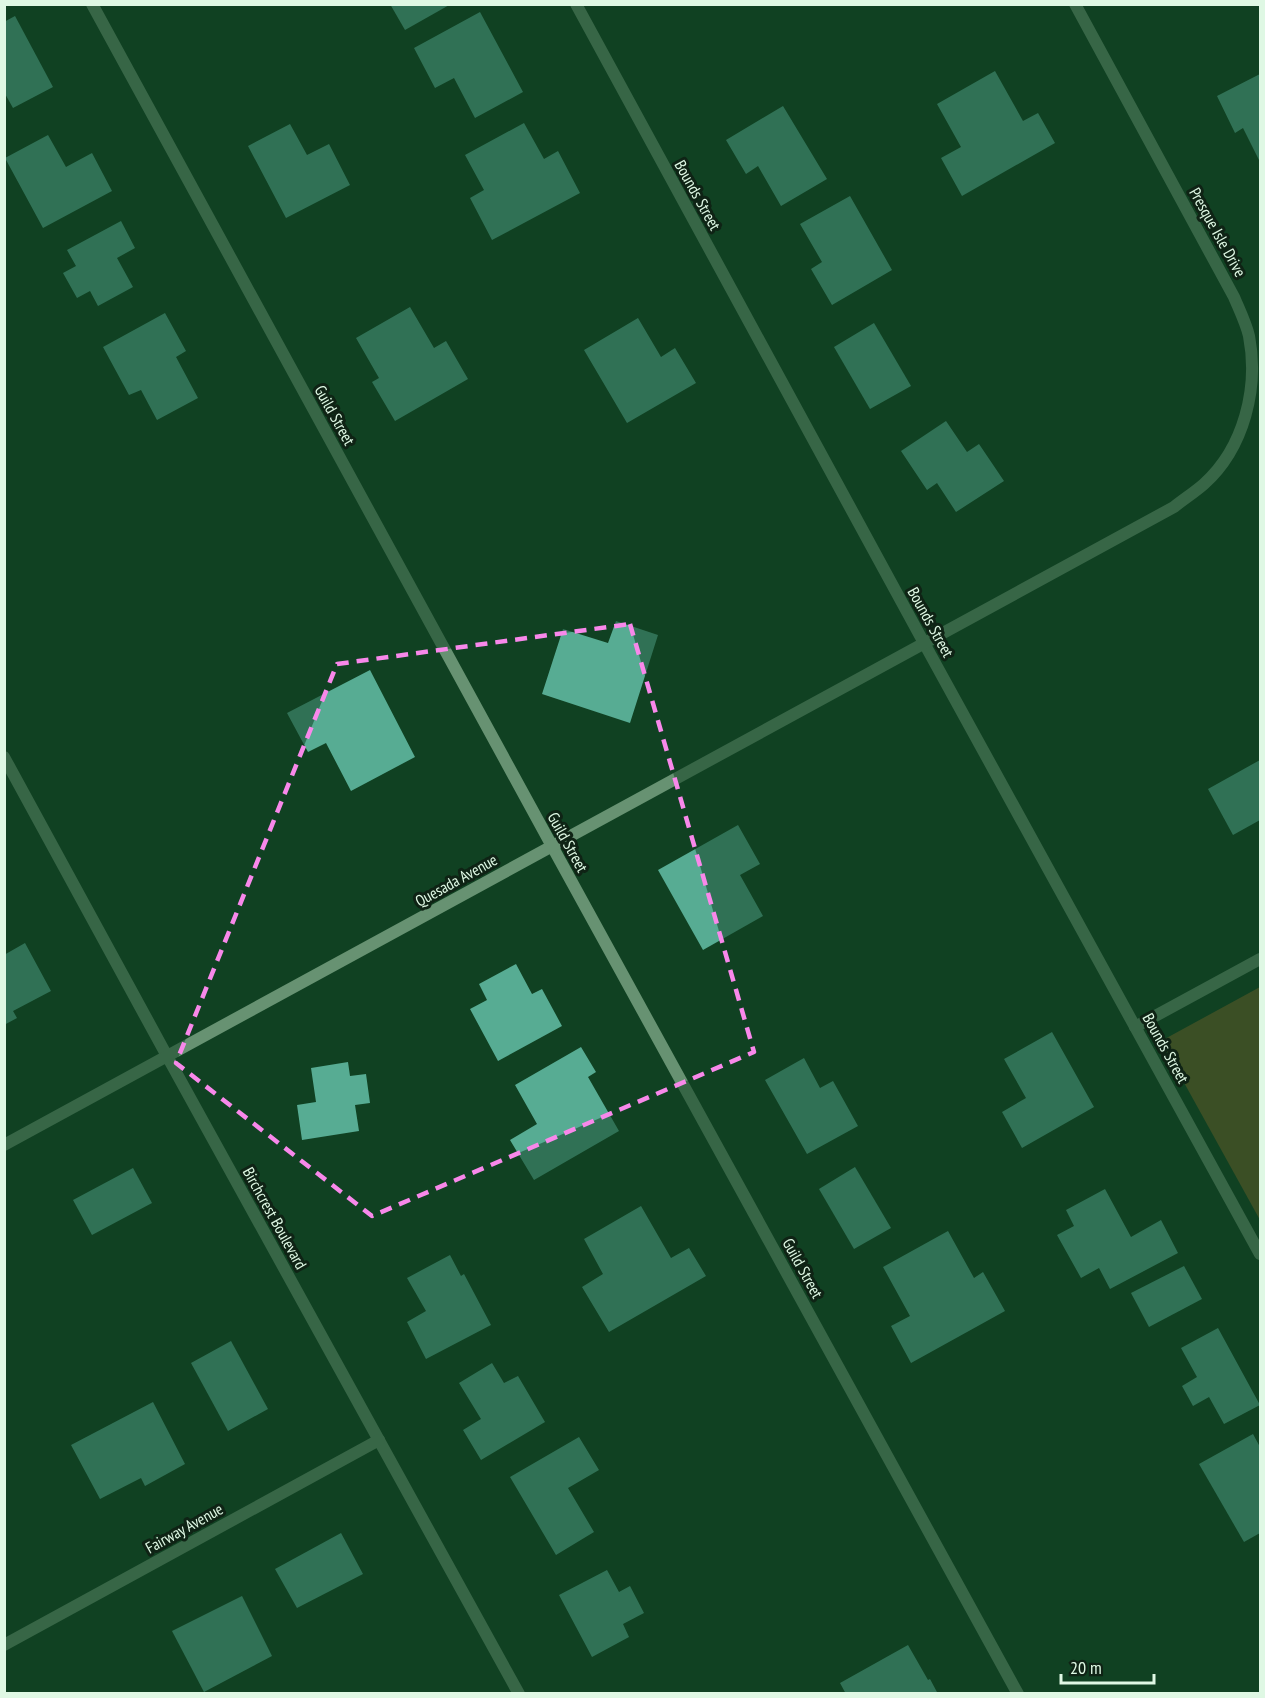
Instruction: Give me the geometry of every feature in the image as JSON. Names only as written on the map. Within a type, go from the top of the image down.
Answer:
[{"type":"street","name":"Guild Street","points":[[92,4],[1018,1694]]},
{"type":"street","name":"Bounds Street","points":[[576,4],[1260,1254]]},
{"type":"street","name":"Presque Isle Drive","points":[[924,643],[1174,507],[1205,484],[1231,452],[1247,415],[1253,375],[1249,335],[1234,297],[1075,4]]},
{"type":"street","name":"Quesada Avenue","points":[[4,1145],[924,643]]},
{"type":"street","name":"Birchcrest Boulevard","points":[[4,757],[519,1694]]},
{"type":"street","points":[[1136,1027],[1260,959]]},
{"type":"street","name":"Fairway Avenue","points":[[4,1645],[379,1440]]},
{"type":"highlighted area","points":[[630,624],[754,1052],[372,1216],[176,1063],[337,664]]},
{"type":"shaded area","points":[[1260,987],[1260,1220],[1161,1041]]},
{"type":"building","points":[[390,4],[451,4],[405,30]]},
{"type":"building","points":[[480,12],[523,92],[475,118],[454,78],[435,88],[414,48]]},
{"type":"building","points":[[15,16],[53,87],[13,108],[4,92],[4,22]]},
{"type":"building","points":[[995,71],[1023,121],[1038,113],[1055,143],[962,196],[941,158],[961,147],[937,104]]},
{"type":"building","points":[[1260,74],[1260,162],[1243,128],[1235,133],[1217,96]]},
{"type":"building","points":[[783,106],[827,179],[781,206],[758,166],[746,174],[726,140]]},
{"type":"building","points":[[524,123],[544,159],[558,151],[580,193],[492,240],[470,198],[484,190],[465,155]]},
{"type":"building","points":[[290,124],[307,155],[329,144],[350,185],[286,218],[248,146]]},
{"type":"building","points":[[48,135],[66,167],[92,153],[112,191],[43,228],[5,158]]},
{"type":"building","points":[[850,196],[892,270],[832,305],[811,269],[822,262],[800,224]]},
{"type":"building","points":[[121,221],[135,248],[117,258],[133,287],[98,306],[90,291],[77,298],[63,273],[76,266],[67,250]]},
{"type":"building","points":[[410,307],[434,348],[446,341],[468,379],[395,421],[372,382],[379,378],[356,338]]},
{"type":"building","points":[[165,313],[186,351],[176,357],[198,398],[157,420],[141,390],[129,395],[103,347]]},
{"type":"building","points":[[638,318],[661,357],[675,348],[696,383],[627,423],[584,350]]},
{"type":"building","points":[[874,323],[911,386],[870,409],[834,347]]},
{"type":"building","points":[[946,421],[967,452],[979,444],[1004,481],[956,512],[937,483],[927,490],[901,451]]},
{"type":"building","points":[[616,621],[658,635],[630,723],[542,694],[563,629],[608,643]]},
{"type":"building","points":[[370,670],[415,757],[351,791],[326,743],[308,752],[287,713]]},
{"type":"building","points":[[1260,760],[1260,820],[1233,835],[1208,789]]},
{"type":"building","points":[[738,825],[760,864],[740,875],[763,916],[703,950],[658,870]]},
{"type":"building","points":[[25,943],[51,991],[13,1011],[17,1018],[4,1025],[4,955]]},
{"type":"building","points":[[516,964],[532,994],[542,989],[562,1026],[498,1061],[470,1009],[487,1000],[479,984]]},
{"type":"building","points":[[1052,1032],[1094,1107],[1022,1148],[1002,1112],[1026,1098],[1004,1059]]},
{"type":"building","points":[[581,1047],[596,1072],[588,1077],[619,1131],[534,1180],[510,1140],[537,1124],[515,1085]]},
{"type":"building","points":[[804,1058],[820,1088],[833,1081],[858,1126],[807,1154],[765,1080]]},
{"type":"building","points":[[348,1062],[350,1076],[366,1074],[370,1103],[355,1105],[359,1131],[302,1140],[297,1105],[316,1102],[311,1068]]},
{"type":"building","points":[[855,1167],[891,1228],[854,1249],[819,1189]]},
{"type":"building","points":[[133,1168],[152,1203],[92,1235],[73,1200]]},
{"type":"building","points":[[1105,1189],[1131,1237],[1161,1220],[1178,1253],[1110,1289],[1099,1268],[1081,1278],[1057,1235],[1074,1226],[1066,1210]]},
{"type":"building","points":[[641,1206],[671,1258],[689,1248],[706,1276],[609,1332],[582,1287],[603,1274],[584,1239]]},
{"type":"building","points":[[948,1231],[974,1278],[983,1272],[1005,1311],[911,1363],[891,1326],[910,1316],[883,1267]]},
{"type":"building","points":[[450,1255],[461,1276],[464,1274],[491,1325],[426,1359],[407,1322],[426,1311],[407,1278]]},
{"type":"building","points":[[1184,1266],[1202,1299],[1149,1327],[1131,1293]]},
{"type":"building","points":[[1218,1328],[1260,1405],[1224,1424],[1209,1397],[1193,1406],[1182,1386],[1197,1377],[1181,1348]]},
{"type":"building","points":[[231,1341],[268,1409],[228,1431],[191,1363]]},
{"type":"building","points":[[492,1363],[504,1383],[518,1376],[545,1422],[481,1460],[463,1430],[481,1419],[459,1383]]},
{"type":"building","points":[[153,1402],[185,1464],[145,1486],[141,1478],[100,1499],[71,1445]]},
{"type":"building","points":[[1253,1434],[1260,1447],[1260,1533],[1244,1542],[1199,1464]]},
{"type":"building","points":[[579,1437],[599,1470],[568,1488],[594,1532],[556,1555],[510,1477]]},
{"type":"building","points":[[341,1533],[363,1574],[297,1608],[275,1569]]},
{"type":"building","points":[[607,1570],[619,1592],[630,1586],[644,1613],[623,1624],[629,1637],[592,1657],[559,1595]]},
{"type":"building","points":[[242,1596],[272,1656],[204,1692],[172,1631]]},
{"type":"building","points":[[908,1645],[938,1694],[846,1694],[840,1683]]}]
